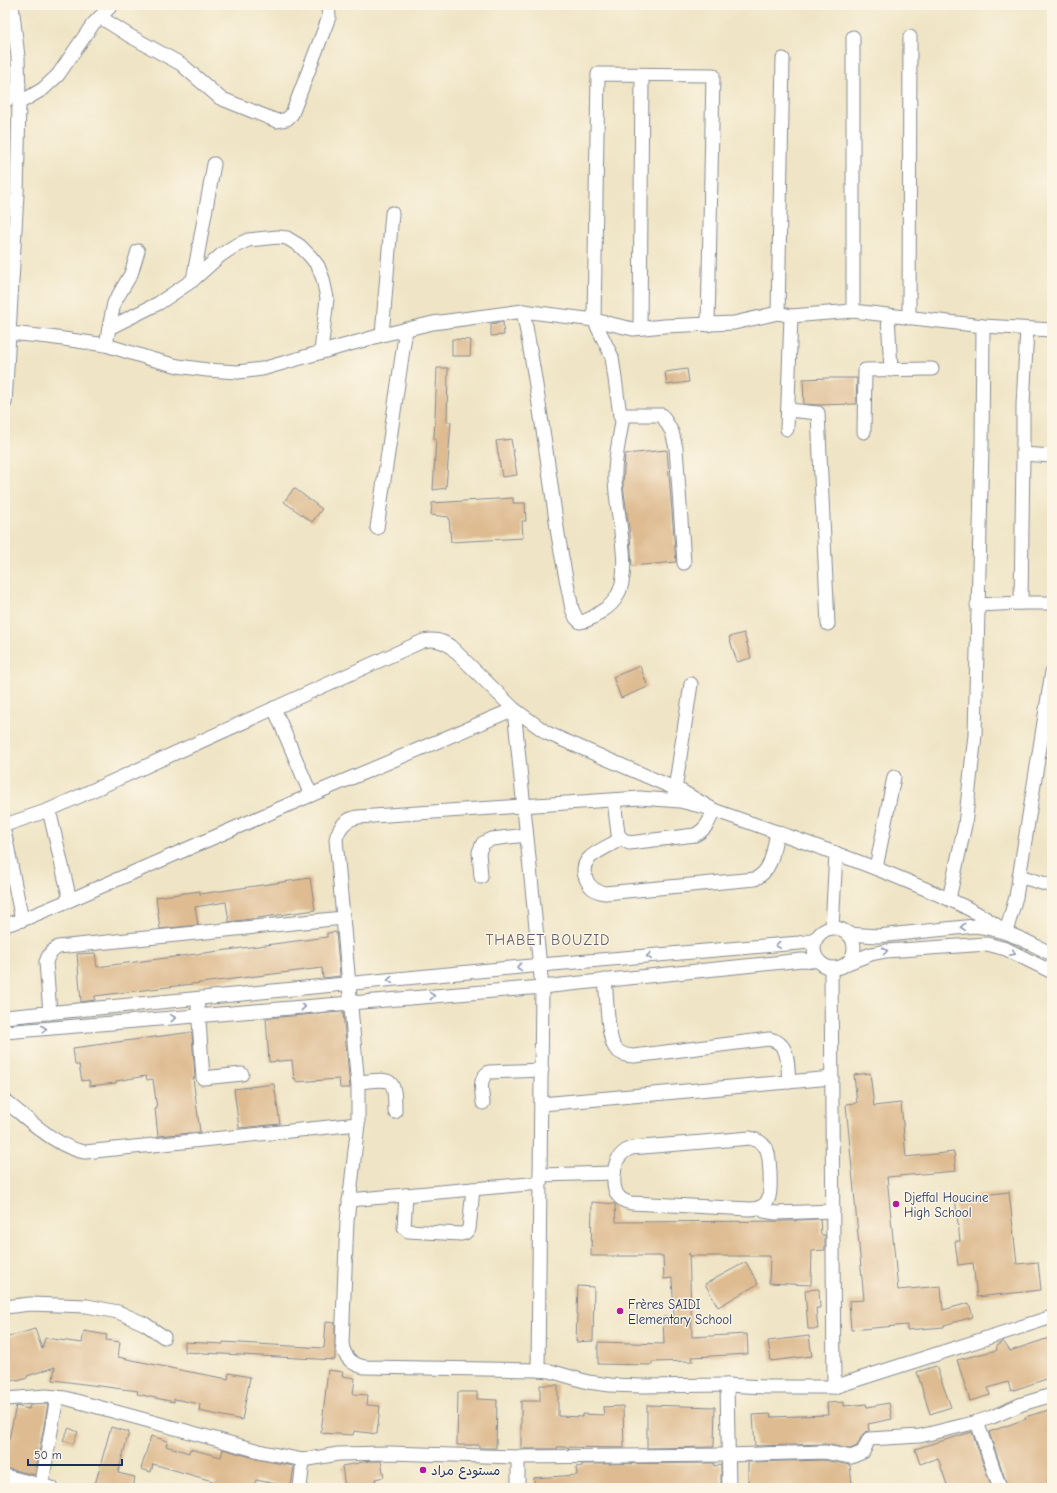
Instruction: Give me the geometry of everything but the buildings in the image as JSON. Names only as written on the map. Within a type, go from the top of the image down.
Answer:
[{"type":"street","points":[[5,403],[17,194],[19,103],[18,57],[12,5]]},
{"type":"street","points":[[19,103],[43,89],[58,76],[93,24],[112,5]]},
{"type":"street","points":[[100,17],[180,64],[220,98],[247,110],[280,121],[287,119],[292,114],[329,17],[328,5]]},
{"type":"street","points":[[853,37],[853,311]]},
{"type":"street","points":[[909,318],[910,37]]},
{"type":"street","points":[[778,313],[783,59]]},
{"type":"street","points":[[523,310],[550,470],[557,529],[572,609],[576,618],[580,622],[590,619],[605,609],[618,596],[622,581],[624,551],[616,501],[614,472],[622,421],[612,357],[594,320],[598,74],[713,75],[708,325]]},
{"type":"street","points":[[640,328],[642,75]]},
{"type":"street","points":[[5,102],[19,84]]},
{"type":"street","points":[[193,280],[214,164]]},
{"type":"street","points":[[382,335],[392,212]]},
{"type":"street","points":[[109,328],[159,302],[193,280],[221,255],[233,247],[248,240],[278,237],[287,238],[300,246],[310,256],[318,266],[323,279],[327,298],[321,352]]},
{"type":"street","points":[[106,345],[114,303],[130,274],[138,251]]},
{"type":"street","points":[[9,333],[106,345],[178,366],[238,372],[262,369],[406,329],[463,318],[523,310],[594,320],[633,329],[734,323],[778,313],[791,316],[853,311],[983,326],[1052,330]]},
{"type":"street","points":[[888,315],[891,370]]},
{"type":"street","points":[[787,429],[791,316]]},
{"type":"street","points":[[950,899],[965,825],[975,735],[977,605],[982,454],[983,326]]},
{"type":"street","points":[[377,528],[406,329]]},
{"type":"street","points":[[1021,603],[1023,454],[1022,405],[1027,329]]},
{"type":"street","points":[[864,432],[865,370],[932,369]]},
{"type":"street","points":[[788,410],[818,413],[828,624]]},
{"type":"street","points":[[620,415],[662,415],[672,432],[676,448],[684,563]]},
{"type":"street","points":[[1023,454],[1052,456]]},
{"type":"street","points":[[977,605],[1052,603]]},
{"type":"street","points":[[5,825],[49,810],[423,641],[432,639],[441,641],[450,646],[514,709],[538,728],[556,738],[694,804],[836,853],[950,899],[985,917],[1006,932],[1052,954]]},
{"type":"street","points":[[1006,932],[1016,897],[1052,672]]},
{"type":"street","points":[[674,794],[691,684]]},
{"type":"street","points":[[274,708],[311,795]]},
{"type":"street","points":[[5,925],[22,920],[70,900],[311,795],[514,709]]},
{"type":"street","points":[[514,709],[523,807],[541,965],[542,987],[542,1104],[538,1370]]},
{"type":"street","points":[[876,868],[894,777]]},
{"type":"street","points":[[674,794],[652,798],[358,818],[348,820],[340,828],[336,839],[358,1082],[358,1124],[347,1221],[342,1344],[345,1355],[353,1363],[365,1367],[538,1370],[588,1382],[610,1385],[727,1386],[764,1388],[834,1387],[1052,1316]]},
{"type":"street","points":[[614,800],[617,830],[621,838],[629,843],[695,834],[700,832],[708,825],[714,810]]},
{"type":"street","points":[[49,810],[70,900]]},
{"type":"street","points":[[621,838],[609,846],[595,852],[588,859],[585,868],[586,879],[595,890],[605,893],[755,879],[765,873],[770,865],[777,832]]},
{"type":"street","points":[[5,835],[22,920]]},
{"type":"street","points":[[481,877],[478,852],[483,843],[492,839],[526,835]]},
{"type":"street","points":[[832,928],[836,853]]},
{"type":"street","points":[[1019,876],[1052,886]]},
{"type":"street","points":[[50,1013],[46,962],[48,955],[52,950],[58,947],[343,918]]},
{"type":"street","points":[[848,934],[878,936],[976,926],[1006,932]]},
{"type":"street","points":[[5,1017],[541,965],[799,943],[807,942],[816,938],[823,931],[832,928],[841,929],[851,938],[854,948],[853,954],[848,963]]},
{"type":"street","points":[[816,938],[813,950],[818,961],[822,965],[831,969],[840,968],[865,956],[886,951],[987,944],[1006,949],[1052,972]]},
{"type":"street","points":[[5,1032],[542,987],[802,960],[818,961]]},
{"type":"street","points":[[831,969],[834,1387]]},
{"type":"street","points":[[605,980],[610,1039],[616,1048],[624,1054],[634,1056],[769,1039],[779,1042],[785,1050],[789,1082]]},
{"type":"street","points":[[198,998],[203,1078],[242,1074]]},
{"type":"street","points":[[483,1103],[481,1081],[486,1073],[542,1070]]},
{"type":"street","points":[[542,1104],[832,1078]]},
{"type":"street","points":[[358,1082],[384,1079],[391,1083],[395,1090],[395,1112]]},
{"type":"street","points":[[5,1101],[59,1143],[71,1149],[85,1152],[358,1124]]},
{"type":"street","points":[[750,1138],[765,1146],[769,1155],[771,1192],[767,1202],[760,1207],[750,1209],[626,1202],[615,1193],[613,1184],[614,1173],[617,1159],[631,1148],[750,1138]]},
{"type":"street","points":[[349,1200],[473,1189],[540,1179],[614,1173]]},
{"type":"street","points":[[406,1195],[404,1223],[406,1230],[410,1232],[461,1234],[465,1233],[469,1229],[473,1189]]},
{"type":"street","points":[[760,1207],[764,1211],[776,1213],[833,1211]]},
{"type":"street","points":[[5,1308],[30,1304],[87,1306],[118,1312],[145,1324],[164,1337]]},
{"type":"street","points":[[727,1386],[728,1488]]},
{"type":"street","points":[[5,1399],[57,1397],[97,1406],[263,1452],[303,1460],[338,1454],[390,1453],[518,1457],[727,1455],[825,1452],[851,1457],[863,1452],[869,1439],[920,1436],[977,1422],[1022,1404],[1052,1395]]},
{"type":"street","points":[[5,1476],[45,1487],[57,1397]]},
{"type":"street","points":[[977,1422],[1000,1488]]},
{"type":"street","points":[[518,1457],[518,1488]]},
{"type":"street","points":[[300,1488],[303,1460]]},
{"type":"place","name":"Djeffal Houcine High School","points":[[896,1204]]},
{"type":"place","name":"Frères SAIDI Elementary School","points":[[620,1311]]},
{"type":"place","name":"مستودع مراد","points":[[423,1470]]},
{"type":"district","name":"THABET BOUZID","points":[[548,940]]}]
